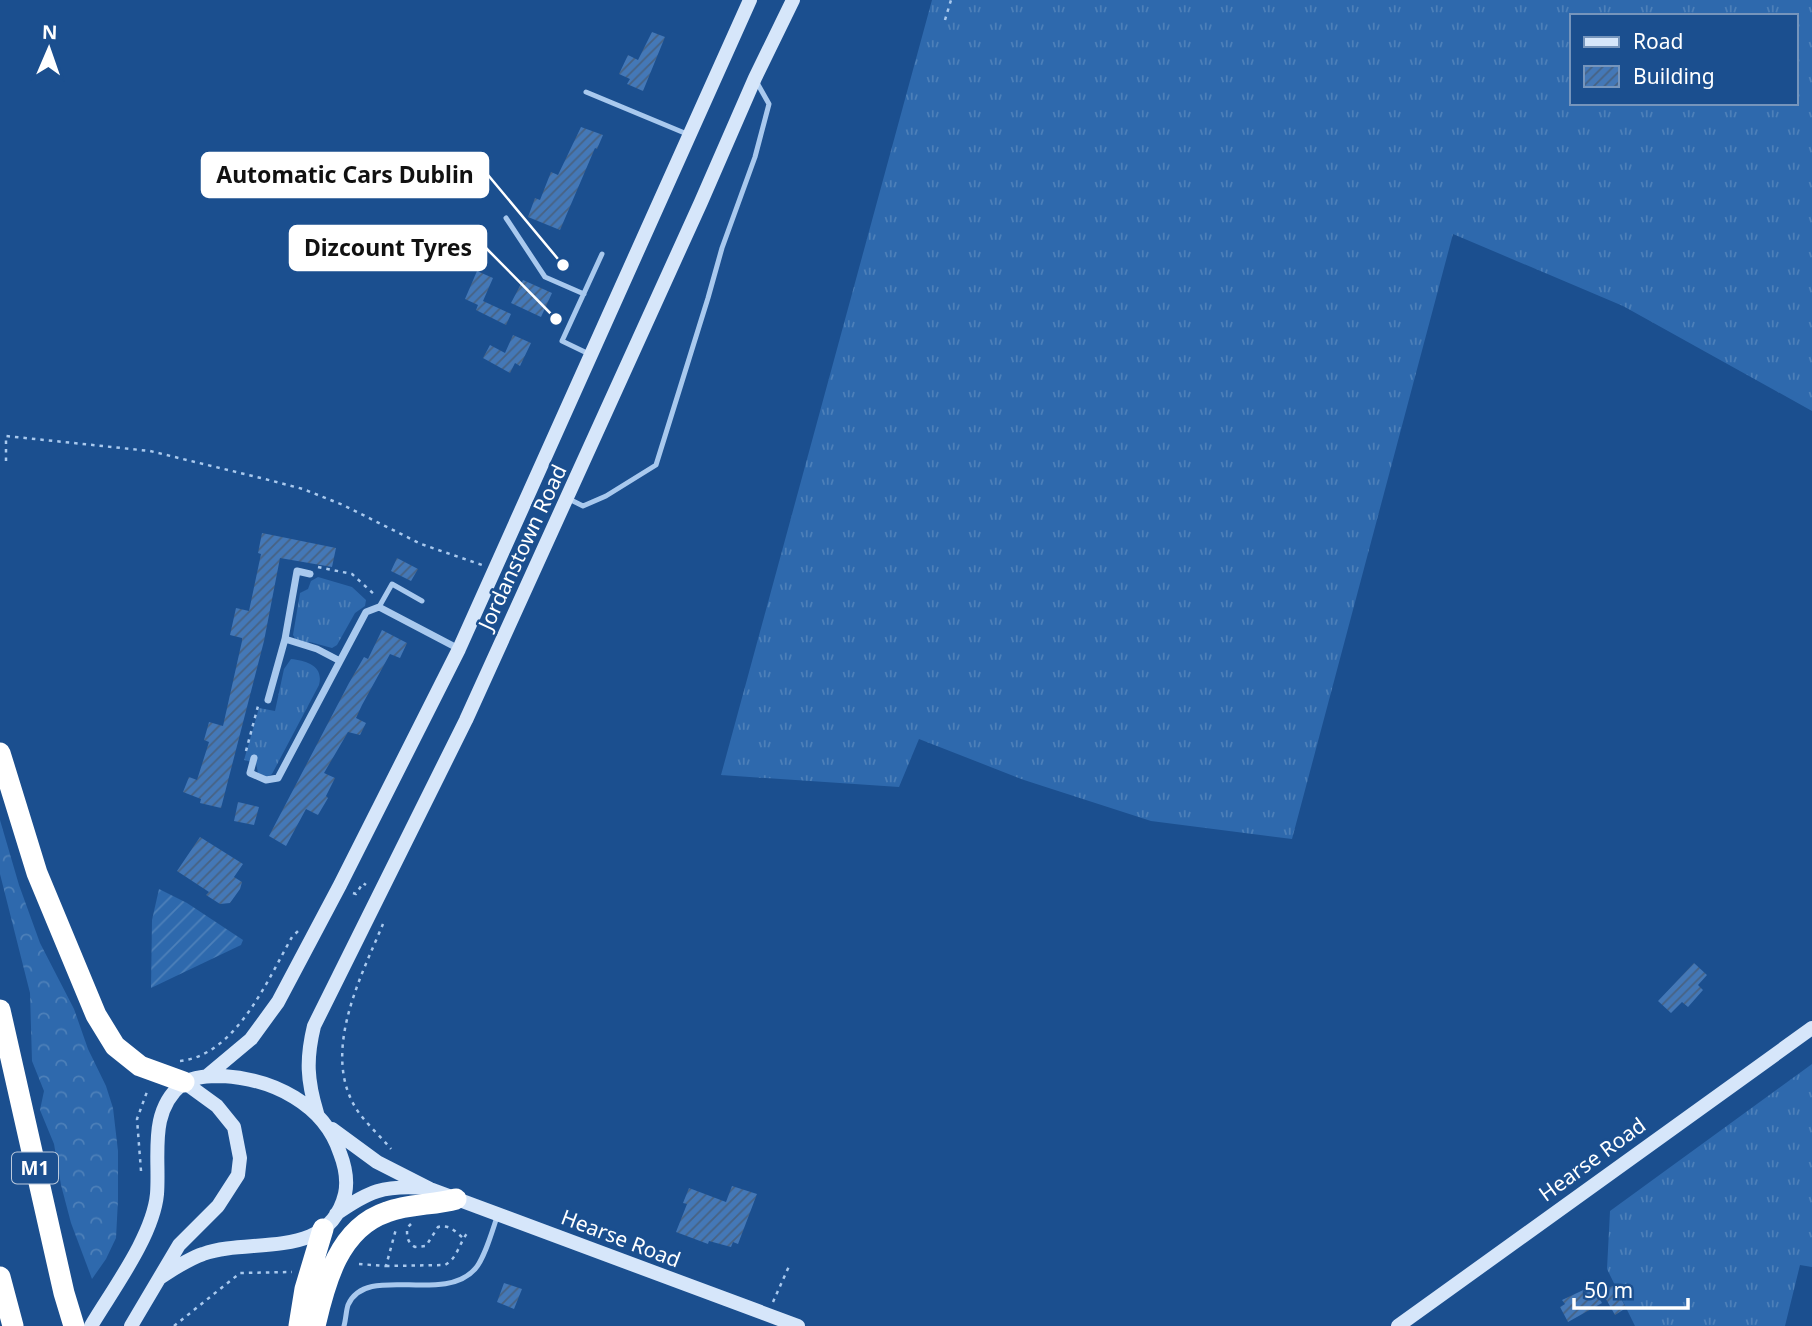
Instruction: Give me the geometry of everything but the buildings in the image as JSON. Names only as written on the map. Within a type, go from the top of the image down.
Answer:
[{"type":"highway","points":[[0,753],[37,873],[96,1015],[115,1046],[140,1066],[184,1082]]},
{"type":"highway","name":"M1","points":[[0,1010],[54,1252],[74,1326]]},
{"type":"highway","points":[[315,1326],[337,1256],[359,1227],[388,1211],[456,1199]]},
{"type":"highway","points":[[299,1326],[305,1289],[329,1222]]},
{"type":"highway","points":[[0,1277],[13,1326]]},
{"type":"main road","name":"Jordanstown Road","points":[[208,1075],[251,1039],[278,1002],[459,649],[750,0]]},
{"type":"main road","name":"Jordanstown Road","points":[[317,1113],[307,1066],[314,1026],[466,720],[568,499],[755,78],[793,0]]},
{"type":"main road","name":"Hearse Road","points":[[1398,1326],[1812,1028]]},
{"type":"main road","points":[[91,1326],[144,1237],[152,1218],[161,1115],[171,1096],[184,1082],[208,1075],[260,1082],[293,1096],[317,1113],[328,1126],[345,1167],[345,1194],[329,1222]]},
{"type":"main road","points":[[131,1326],[179,1245],[218,1206],[238,1175],[238,1138],[228,1118],[218,1106],[184,1082]]},
{"type":"main road","name":"Hearse Road","points":[[328,1126],[377,1162],[430,1189],[798,1326]]},
{"type":"main road","name":"Hearse Road","points":[[162,1277],[204,1253],[306,1239],[364,1195],[388,1188],[430,1189]]},
{"type":"street","points":[[268,700],[285,639],[297,571],[310,573]]},
{"type":"street","points":[[254,758],[250,773],[266,780],[278,778],[366,612],[379,607],[459,649]]},
{"type":"street","points":[[285,639],[317,649],[340,661]]},
{"type":"lane","points":[[568,499],[583,506],[606,496],[656,465],[722,248],[755,157],[769,104],[755,78]]},
{"type":"lane","points":[[586,92],[690,135]]},
{"type":"lane","points":[[506,218],[545,277],[584,294]]},
{"type":"lane","points":[[592,355],[562,341],[602,254]]},
{"type":"lane","points":[[379,607],[392,584],[422,601]]},
{"type":"lane","points":[[344,1326],[348,1304],[369,1286],[447,1285],[461,1280],[477,1267],[498,1214]]},
{"type":"path","points":[[945,20],[951,0]]},
{"type":"path","points":[[6,461],[6,436],[150,451],[303,489],[343,505],[421,544],[495,571]]},
{"type":"path","points":[[310,573],[312,566],[352,575],[374,594],[379,607]]},
{"type":"path","points":[[254,758],[245,756],[260,698],[268,700]]},
{"type":"path","points":[[347,889],[356,894],[363,883],[369,886]]},
{"type":"path","points":[[384,920],[356,989],[344,1031],[342,1066],[351,1097],[359,1112],[391,1149]]},
{"type":"path","points":[[386,1266],[398,1219]]},
{"type":"path","points":[[413,1223],[407,1227],[407,1236],[415,1247],[426,1246],[438,1227],[451,1227],[463,1238]]},
{"type":"path","points":[[359,1264],[445,1265],[453,1261],[469,1231]]},
{"type":"path","points":[[768,1315],[790,1264]]},
{"type":"path","points":[[174,1326],[240,1273],[295,1272]]},
{"type":"green space","points":[[932,0],[1812,0],[1812,411],[1623,306],[1453,234],[1292,839],[1151,821],[1024,780],[919,739],[899,787],[721,775]]},
{"type":"green space","points":[[318,577],[352,587],[366,600],[365,606],[355,613],[337,645],[332,648],[310,642],[305,645],[293,635],[300,593],[308,589],[311,581]]},
{"type":"green space","points":[[291,659],[303,661],[317,669],[319,685],[272,774],[267,777],[258,773],[256,763],[244,760],[259,708],[275,711],[284,669]]},
{"type":"green space","points":[[0,820],[40,943],[74,1009],[113,1108],[118,1151],[116,1238],[92,1279],[71,1223],[54,1144],[40,1110],[44,1091],[32,1061],[30,993],[0,874]]},
{"type":"green space","points":[[159,889],[187,903],[243,940],[241,945],[151,988],[152,920]]},
{"type":"green space","points":[[1812,1064],[1812,1267],[1800,1265],[1785,1326],[1635,1326],[1607,1269],[1610,1211]]},
{"type":"place","name":"Automatic Cars Dublin","points":[[563,265]]},
{"type":"place","name":"Dizcount Tyres","points":[[556,319]]}]
